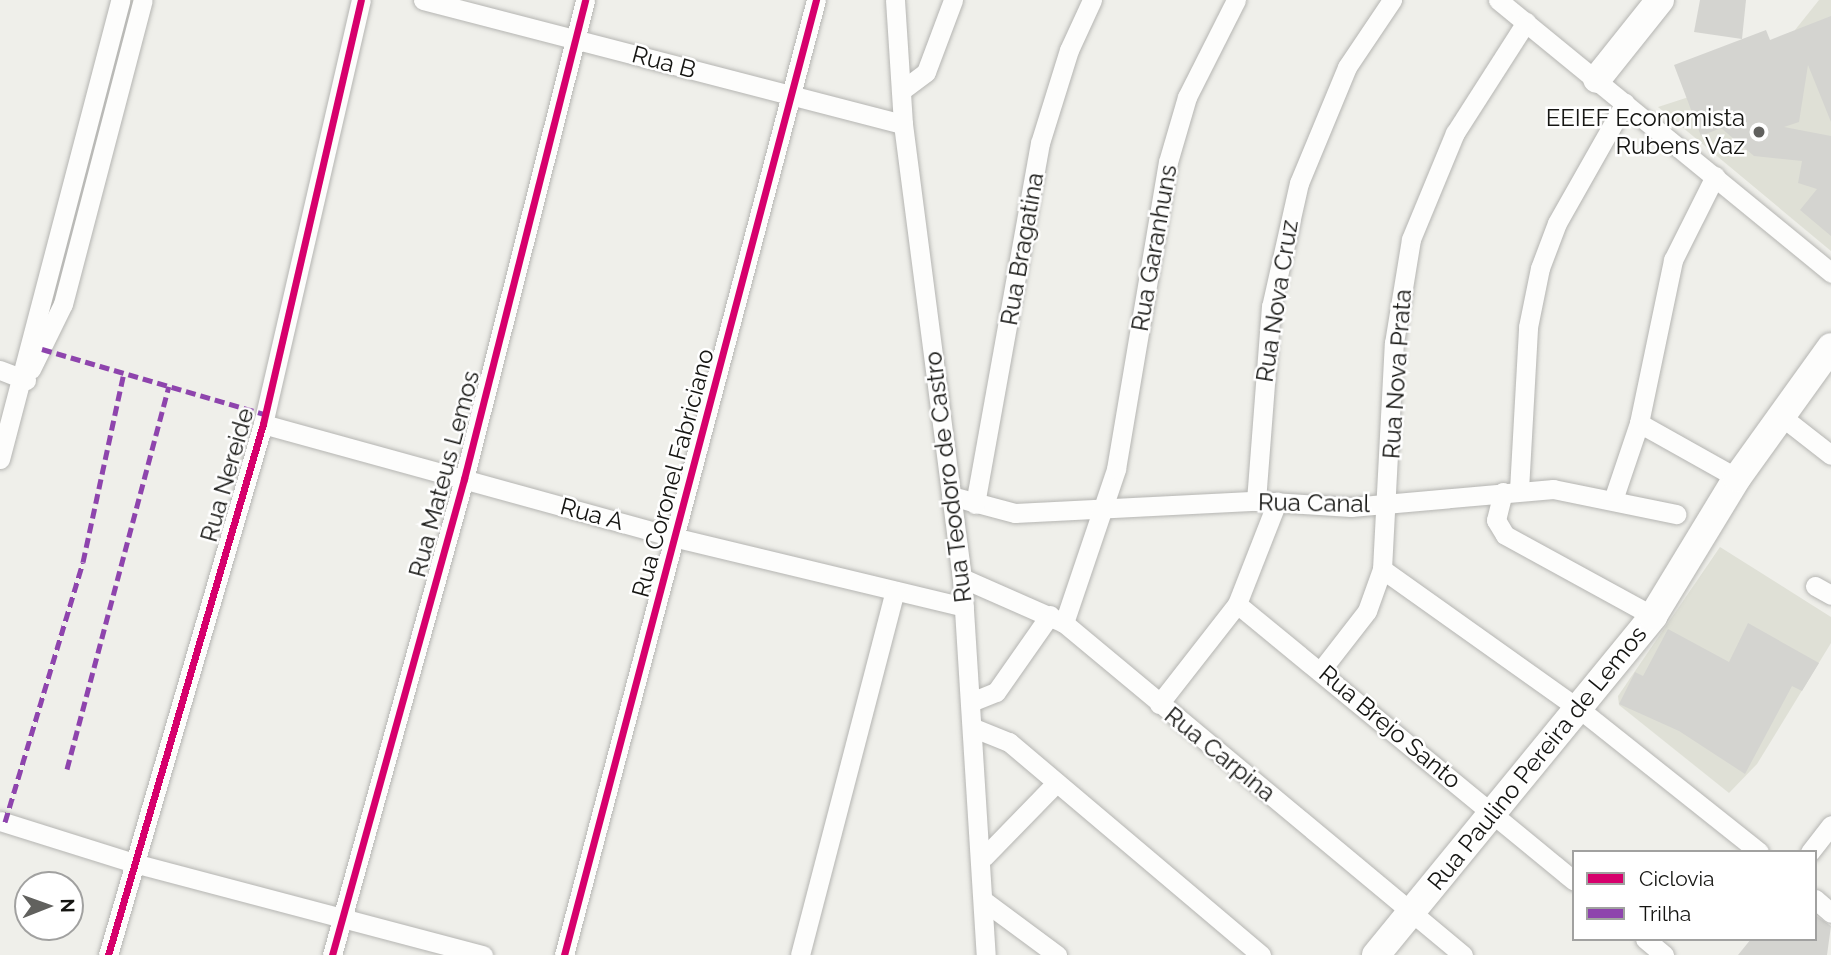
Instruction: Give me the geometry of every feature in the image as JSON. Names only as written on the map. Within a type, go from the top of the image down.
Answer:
[{"type":"street","points":[[0,459],[120,0]]},
{"type":"street","points":[[23,379],[63,304],[143,0]]},
{"type":"street","name":"Rua Nereide","points":[[108,955],[263,424],[361,0]]},
{"type":"street","name":"Rua B","points":[[424,0],[903,124]]},
{"type":"street","name":"Rua Mateus Lemos","points":[[332,955],[464,479],[585,0]]},
{"type":"street","name":"Rua Coronel Fabriciano","points":[[564,955],[677,538],[816,0]]},
{"type":"street","name":"Rua Teodoro de Castro","points":[[895,0],[903,124],[962,578],[984,857],[986,955]]},
{"type":"street","points":[[901,91],[926,72],[953,0]]},
{"type":"street","name":"Rua Bragatina","points":[[975,504],[1040,143],[1069,50],[1092,0]]},
{"type":"street","name":"Rua Garanhuns","points":[[971,702],[996,692],[1057,619],[1104,506],[1132,393],[1168,162],[1187,97],[1236,0]]},
{"type":"street","name":"Rua Nova Cruz","points":[[1256,501],[1271,307],[1299,183],[1347,67],[1392,0]]},
{"type":"street","points":[[1498,0],[1831,273]]},
{"type":"street","points":[[1597,79],[1660,0]]},
{"type":"street","name":"Rua Nova Prata","points":[[1322,669],[1367,611],[1382,569],[1388,504],[1394,343],[1411,239],[1455,133],[1526,22]]},
{"type":"street","points":[[1625,103],[1557,223],[1539,268],[1528,327],[1511,491],[1496,520],[1505,535],[1653,616]]},
{"type":"street","points":[[1614,497],[1639,423],[1673,260],[1715,176]]},
{"type":"street","name":"Rua Paulino Pereira de Lemos","points":[[1376,955],[1582,711],[1653,616],[1737,478],[1831,347]]},
{"type":"street","points":[[0,370],[23,379]]},
{"type":"street","points":[[1782,416],[1831,455]]},
{"type":"street","points":[[1639,423],[1737,478]]},
{"type":"street","name":"Rua A","points":[[263,424],[677,538],[964,607]]},
{"type":"street","name":"Rua Canal","points":[[951,496],[1015,513],[1104,506],[1256,501],[1388,504],[1511,491],[1614,497],[1676,514]]},
{"type":"street","points":[[1158,704],[1237,604],[1277,502]]},
{"type":"street","points":[[1382,569],[1582,711],[1756,850]]},
{"type":"street","name":"Rua Carpina","points":[[962,578],[1057,619],[1463,955]]},
{"type":"street","points":[[800,955],[895,591]]},
{"type":"street","name":"Rua Brejo Santo","points":[[1237,604],[1322,669],[1572,878]]},
{"type":"street","points":[[974,728],[1009,743],[1054,785],[1261,955]]},
{"type":"street","points":[[984,857],[1054,785]]},
{"type":"street","points":[[0,821],[134,863],[342,921],[483,955]]},
{"type":"street","points":[[1812,850],[1831,825]]},
{"type":"street","points":[[984,901],[1057,955]]},
{"type":"street","points":[[1817,901],[1831,913]]},
{"type":"street","points":[[1647,941],[1664,955]]},
{"type":"shaded area","name":"EEIEF Economista Rubens Vaz","points":[[1819,0],[1831,0],[1831,251],[1658,107],[1806,59],[1795,30]]},
{"type":"shaded area","points":[[1720,547],[1831,617],[1831,643],[1757,764],[1729,793],[1619,705],[1618,696]]},
{"type":"building","points":[[1700,0],[1746,0],[1742,39],[1694,32]]},
{"type":"building","name":"EEIEF Economista Rubens Vaz","points":[[1831,16],[1831,122],[1808,65],[1799,122],[1784,127],[1831,136],[1831,236],[1800,210],[1817,189],[1798,183],[1802,161],[1754,156],[1721,128],[1701,136],[1674,65],[1766,30],[1770,40]]},
{"type":"building","points":[[1748,623],[1819,663],[1802,691],[1792,686],[1745,774],[1679,731],[1619,704],[1635,672],[1643,676],[1668,629],[1729,662]]},
{"type":"building","points":[[1817,916],[1831,926],[1827,955],[1738,955],[1749,941],[1817,941]]},
{"type":"marked path","points":[[42,349],[265,414]]},
{"type":"marked path","points":[[5,822],[83,562],[124,373]]},
{"type":"marked path","points":[[67,769],[169,386]]},
{"type":"cycle path","points":[[108,955],[263,424],[361,0]]},
{"type":"cycle path","points":[[332,955],[464,479],[585,0]]},
{"type":"cycle path","points":[[564,955],[816,0]]},
{"type":"place","name":"EEIEF Economista Rubens Vaz","points":[[1759,132]]}]
